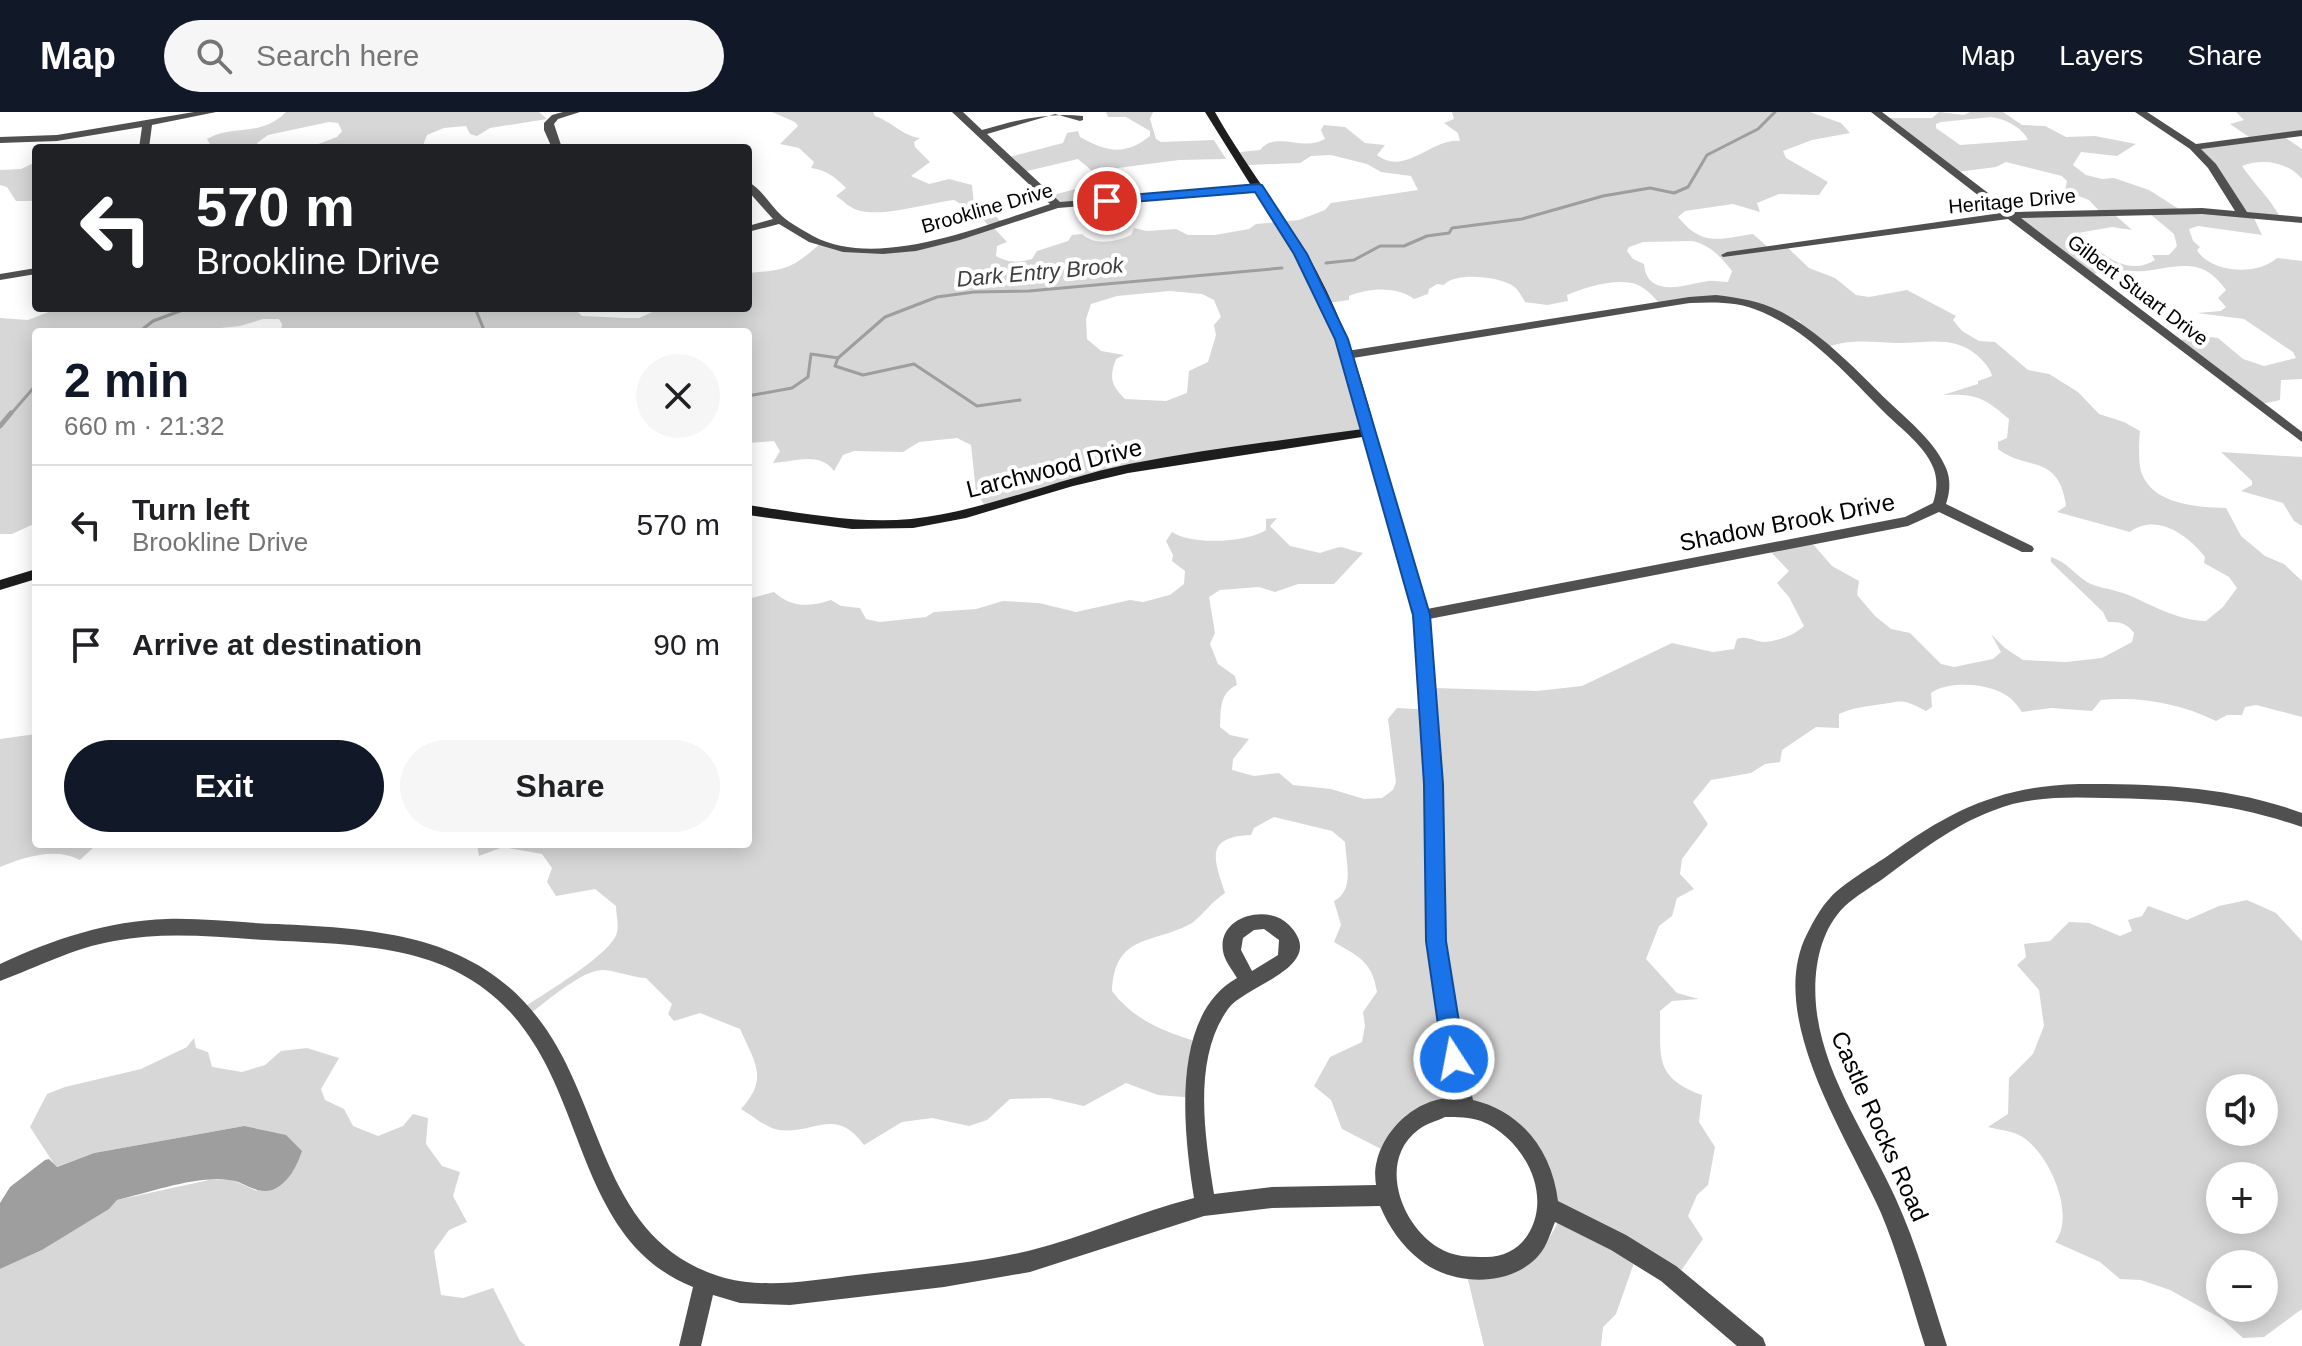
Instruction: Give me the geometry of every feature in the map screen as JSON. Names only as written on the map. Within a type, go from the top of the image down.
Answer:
[{"type":"street","points":[[0,140],[57,138],[211,112]]},
{"type":"street","points":[[555,144],[549,123],[555,117],[575,112]]},
{"type":"street","points":[[957,112],[1057,205]]},
{"type":"street","points":[[981,133],[1052,112]]},
{"type":"street","points":[[1058,112],[1080,118]]},
{"type":"street","points":[[1210,112],[1301,254],[1327,305],[1347,355],[1421,615],[1434,784],[1436,941],[1449,1035],[1465,1107]]},
{"type":"street","name":"Gilbert Stuart Drive","points":[[1876,112],[2302,438]]},
{"type":"street","points":[[2140,112],[2194,147],[2212,166],[2242,213]]},
{"type":"street","points":[[144,144],[147,123]]},
{"type":"street","points":[[2194,147],[2302,133]]},
{"type":"street","name":"Brookline Drive","points":[[752,188],[780,220],[813,240],[847,250],[883,251],[916,248],[956,238],[1057,205],[1258,188]]},
{"type":"street","name":"Heritage Drive","points":[[1727,255],[2011,215],[2242,213],[2302,220]]},
{"type":"street","points":[[752,228],[780,220]]},
{"type":"street","points":[[0,277],[32,272]]},
{"type":"street","points":[[1347,355],[1689,300],[1721,298],[1758,304],[1806,331],[1937,458],[1944,476],[1944,491],[1939,506],[2027,549]]},
{"type":"street","name":"Larchwood Drive","points":[[752,511],[887,525],[924,521],[967,513],[1094,476],[1370,432]]},
{"type":"street","name":"Shadow Brook Drive","points":[[1421,615],[1898,523],[1939,506]]},
{"type":"street","points":[[0,585],[32,575]]},
{"type":"street","name":"Castle Rocks Road","points":[[1936,1346],[1903,1244],[1871,1167],[1835,1097],[1812,1037],[1806,1009],[1806,961],[1823,918],[1837,902],[1965,816],[2000,801],[2023,796],[2071,790],[2201,793],[2257,804],[2302,820]]},
{"type":"street","points":[[0,973],[79,942],[148,928],[373,938],[447,957],[479,974],[507,995],[551,1055],[596,1169],[628,1227],[666,1261],[705,1282],[725,1288],[775,1294],[988,1270],[1034,1260],[1206,1206],[1253,1199],[1387,1195]]},
{"type":"street","points":[[1206,1206],[1196,1129],[1202,1042],[1207,1026],[1223,1000],[1248,981]]},
{"type":"street","points":[[1444,1107],[1465,1107],[1498,1119],[1526,1142],[1543,1173],[1549,1208],[1535,1244],[1521,1258],[1504,1267],[1484,1271],[1441,1262],[1422,1250],[1400,1224],[1387,1195],[1384,1173],[1396,1136],[1409,1122],[1425,1112],[1444,1107]]},
{"type":"street","points":[[1549,1208],[1640,1254],[1684,1285],[1755,1346]]},
{"type":"street","points":[[690,1346],[705,1282]]},
{"type":"shaded area","points":[[286,112],[539,112],[547,119],[490,128],[477,136],[470,134],[466,126],[444,128],[427,135],[424,144],[318,144],[337,137],[342,131],[338,123],[329,122],[268,135],[257,144],[210,144],[207,139],[227,132],[256,128]]},
{"type":"shaded area","points":[[772,112],[873,112],[903,132],[920,138],[914,142],[915,147],[930,162],[911,176],[929,184],[949,179],[972,185],[974,205],[990,210],[1002,223],[993,227],[1007,242],[997,246],[996,256],[1017,262],[1032,259],[1037,251],[1068,241],[1072,235],[1082,234],[1093,240],[1113,241],[1131,235],[1134,228],[1147,231],[1176,229],[1188,235],[1215,235],[1249,229],[1256,224],[1299,220],[1325,210],[1331,203],[1418,190],[1411,176],[1381,172],[1367,164],[1331,155],[1311,156],[1300,163],[1248,165],[1240,152],[1260,150],[1274,142],[1317,142],[1325,139],[1321,130],[1324,125],[1345,127],[1365,143],[1385,145],[1377,155],[1387,161],[1398,162],[1450,141],[1460,141],[1458,133],[1444,123],[1454,119],[1452,112],[1810,112],[1841,123],[1850,133],[1812,140],[1783,151],[1786,158],[1828,182],[1819,195],[1779,194],[1757,203],[1760,212],[1733,204],[1685,211],[1678,217],[1703,237],[1720,239],[1753,234],[1770,249],[1788,248],[1809,268],[1835,278],[1856,295],[1869,297],[1907,290],[1956,316],[1953,320],[1962,331],[1979,341],[1995,342],[2028,370],[2049,374],[2078,392],[2099,414],[2140,431],[2141,470],[2156,492],[2178,502],[2226,508],[2241,536],[2265,556],[2284,564],[2302,581],[2302,717],[2256,705],[2245,707],[2242,715],[2227,715],[2216,721],[2175,706],[2131,699],[2101,700],[2092,711],[2051,708],[2022,712],[1996,690],[1957,685],[1931,693],[1932,707],[1926,711],[1901,702],[1844,712],[1839,714],[1839,728],[1816,727],[1782,750],[1780,762],[1765,764],[1751,773],[1711,780],[1693,802],[1708,824],[1682,859],[1680,874],[1694,889],[1677,898],[1672,916],[1659,926],[1646,959],[1677,993],[1699,999],[1672,1001],[1660,1011],[1660,1041],[1667,1073],[1686,1088],[1702,1095],[1699,1122],[1715,1147],[1708,1185],[1697,1195],[1688,1216],[1703,1239],[1676,1278],[1635,1260],[1616,1314],[1603,1327],[1601,1346],[1484,1346],[1467,1276],[1545,1246],[1557,1224],[1555,1192],[1539,1154],[1462,1100],[1383,1150],[1342,1129],[1331,1100],[1314,1086],[1330,1057],[1362,1042],[1365,1026],[1363,1012],[1377,992],[1368,967],[1334,942],[1341,925],[1334,901],[1345,890],[1348,875],[1345,842],[1332,831],[1274,817],[1254,828],[1251,835],[1226,840],[1216,852],[1225,893],[1192,923],[1138,944],[1120,959],[1112,991],[1132,1012],[1155,1026],[1207,1045],[1196,1098],[1158,1095],[1126,1083],[1084,1106],[1049,1098],[1010,1099],[987,1120],[969,1126],[932,1118],[902,1122],[864,1145],[854,1133],[834,1124],[792,1130],[775,1129],[741,1109],[755,1088],[757,1070],[740,1029],[700,1013],[674,1021],[668,1014],[672,1004],[646,978],[595,971],[575,981],[528,1015],[518,1011],[590,963],[613,941],[618,922],[616,906],[595,889],[556,896],[547,882],[552,868],[542,854],[509,848],[752,848],[752,598],[774,592],[801,605],[831,600],[841,606],[860,608],[866,619],[880,622],[926,617],[934,612],[976,609],[1003,601],[1039,603],[1076,612],[1130,600],[1143,602],[1170,595],[1184,584],[1185,571],[1172,561],[1173,555],[1166,541],[1172,532],[1205,541],[1232,540],[1266,530],[1266,519],[1277,518],[1270,526],[1290,546],[1320,553],[1342,547],[1363,553],[1334,584],[1298,584],[1275,592],[1259,587],[1220,590],[1209,597],[1215,633],[1210,644],[1218,664],[1235,676],[1237,685],[1224,697],[1220,727],[1230,735],[1249,739],[1233,759],[1232,770],[1254,776],[1279,773],[1293,785],[1331,789],[1364,799],[1382,798],[1393,790],[1396,782],[1388,719],[1397,708],[1435,710],[1434,688],[1537,691],[1582,686],[1672,643],[1713,652],[1734,649],[1737,639],[1741,638],[1765,642],[1796,632],[1804,626],[1789,597],[1777,583],[1789,571],[1770,551],[1812,543],[1832,566],[1859,581],[1857,595],[1875,616],[1891,629],[1910,633],[1941,664],[1954,667],[1993,659],[2001,652],[1991,634],[2023,660],[2066,662],[2102,658],[2132,642],[2134,633],[2123,624],[2108,622],[2103,612],[2051,562],[2051,557],[2091,584],[2194,620],[2206,621],[2223,607],[2237,588],[2229,577],[2204,563],[2205,557],[2189,541],[2170,529],[2150,525],[2130,532],[2057,512],[2066,506],[2062,489],[2049,470],[1998,449],[1998,442],[2007,438],[2009,419],[1979,398],[1943,395],[1992,376],[1978,356],[1959,345],[1949,342],[1861,342],[1827,347],[1799,321],[1770,308],[1716,300],[1662,307],[1641,287],[1621,282],[1583,289],[1567,295],[1568,301],[1547,305],[1525,302],[1513,286],[1477,277],[1457,278],[1444,285],[1437,284],[1429,289],[1428,294],[1414,299],[1391,290],[1374,290],[1349,296],[1349,300],[1327,303],[1368,429],[1164,464],[986,507],[976,492],[971,445],[957,438],[919,442],[903,452],[854,451],[843,455],[834,471],[814,459],[773,463],[780,451],[774,441],[752,443],[752,328],[282,328],[279,319],[263,319],[221,328],[32,328],[32,525],[12,534],[0,534],[0,318],[28,320],[49,312],[578,312],[582,316],[639,318],[652,312],[752,312],[752,273],[787,267],[820,244],[842,249],[906,248],[989,226],[978,214],[954,200],[879,212],[857,210],[836,196],[846,188],[838,181],[826,172],[811,168],[814,162],[799,148],[780,144],[798,126]],"holes":[[[1643,242],[1698,243],[1709,248],[1732,271],[1728,282],[1660,286],[1652,282],[1644,264],[1633,259],[1627,251],[1629,247]],[[1170,291],[1202,294],[1214,300],[1221,317],[1214,325],[1216,335],[1208,362],[1189,371],[1187,393],[1166,401],[1125,399],[1114,385],[1112,376],[1116,359],[1124,355],[1101,351],[1087,339],[1086,319],[1091,304],[1117,296]]]},
{"type":"shaded area","points":[[1106,112],[1153,112],[1150,119],[1156,139],[1161,142],[1214,140],[1226,159],[1179,160],[1110,169],[1106,179],[1116,189],[1119,200],[1058,205],[1050,196],[1097,183],[1098,176],[1078,159],[1023,172],[1009,157],[1063,143],[1067,133],[1078,131],[1080,137],[1090,142],[1116,150],[1132,147],[1150,136],[1150,131],[1126,117],[1108,117]]},
{"type":"shaded area","points":[[1939,112],[1964,115],[1970,112],[2003,112],[2022,125],[2045,126],[2066,137],[2095,136],[2136,144],[2117,156],[2081,152],[2073,165],[2086,175],[2114,178],[2149,190],[2182,211],[2241,213],[2196,149],[2252,139],[2230,124],[2244,120],[2236,112],[2302,112],[2302,133],[2283,136],[2302,149],[2302,179],[2290,169],[2274,163],[2258,162],[2242,166],[2280,217],[2253,216],[2262,235],[2198,226],[2189,229],[2203,258],[2223,267],[2258,268],[2277,258],[2302,261],[2302,379],[2281,380],[2280,400],[2262,404],[2180,340],[2202,336],[2218,338],[2243,359],[2264,366],[2296,358],[2293,352],[2244,319],[2197,313],[2221,311],[2226,307],[2218,298],[2226,290],[2217,279],[2208,272],[2189,266],[2094,274],[2017,218],[2100,212],[2089,200],[2065,191],[2067,181],[2062,176],[2006,162],[1996,167],[1957,172],[1889,118],[1932,118]],"holes":[[[1991,117],[2012,124],[2028,140],[1960,145],[1936,128],[1936,124],[1941,122]],[[2149,213],[2174,234],[2177,246],[2169,255],[2152,255],[2155,260],[2140,266],[2117,262],[2078,233],[2112,227],[2132,230],[2115,215]]]},
{"type":"shaded area","points":[[32,164],[31,201],[16,201],[7,187],[0,185],[0,170],[21,169]]},
{"type":"shaded area","points":[[2221,452],[2302,457],[2302,526],[2294,521],[2283,503],[2241,491],[2252,485],[2252,481]]},
{"type":"shaded area","points":[[32,735],[32,848],[93,848],[80,860],[50,854],[0,867],[0,739]]},
{"type":"shaded area","points":[[478,848],[500,848],[479,856]]},
{"type":"shaded area","points":[[2247,900],[2276,913],[2302,941],[2302,1309],[2264,1337],[2243,1338],[2225,1322],[2278,1322],[2278,1250],[2206,1250],[2206,1310],[2170,1290],[2141,1280],[2120,1279],[2100,1262],[2055,1242],[2061,1231],[2061,1202],[2043,1158],[2024,1138],[1988,1127],[2008,1114],[2009,1078],[2033,1054],[2044,1026],[2039,990],[2017,965],[2026,957],[2024,944],[2050,941],[2069,922],[2089,923],[2120,936],[2132,931],[2128,920],[2142,916],[2148,906],[2187,920],[2219,906]]},
{"type":"shaded area","points":[[194,1038],[196,1048],[208,1052],[212,1067],[242,1072],[265,1065],[281,1051],[307,1048],[339,1058],[321,1089],[325,1100],[344,1109],[353,1126],[378,1136],[403,1126],[413,1114],[428,1118],[426,1144],[442,1166],[460,1172],[453,1196],[467,1222],[449,1230],[434,1251],[441,1295],[463,1298],[493,1288],[520,1341],[526,1346],[0,1346],[0,1269],[42,1250],[108,1209],[117,1200],[209,1180],[232,1180],[257,1191],[244,1126],[94,1153],[56,1167],[30,1127],[47,1094],[141,1069],[187,1047]]},
{"type":"shaded area","points":[[244,1126],[286,1135],[302,1151],[291,1174],[278,1187],[261,1191],[234,1181],[202,1180],[117,1200],[109,1209],[42,1250],[0,1269],[0,1203],[10,1187],[45,1160],[49,1159],[57,1167],[94,1153]]},
{"type":"waterway","name":"Dark Entry Brook","points":[[1326,263],[1354,260],[1380,246],[1404,246],[1427,236],[1449,233],[1452,228],[1522,219],[1603,196],[1650,188],[1674,193],[1688,187],[1707,155],[1758,129],[1775,112]]},
{"type":"waterway","name":"Dark Entry Brook","points":[[838,358],[885,317],[937,297],[1282,268]]},
{"type":"waterway","name":"Dark Entry Brook","points":[[144,328],[153,321],[177,312]]},
{"type":"waterway","name":"Dark Entry Brook","points":[[477,312],[483,328]]},
{"type":"waterway","name":"Dark Entry Brook","points":[[752,395],[792,388],[808,377],[811,354],[838,358]]},
{"type":"waterway","points":[[838,358],[835,366],[863,375],[914,364],[977,406],[1020,400]]},
{"type":"waterway","name":"Dark Entry Brook","points":[[10,415],[32,390]]},
{"type":"waterway","name":"Dark Entry Brook","points":[[0,426],[11,413]]},
{"type":"route","points":[[1107,201],[1258,188],[1301,254],[1342,339],[1421,615],[1434,784],[1436,941],[1454,1059]]}]
